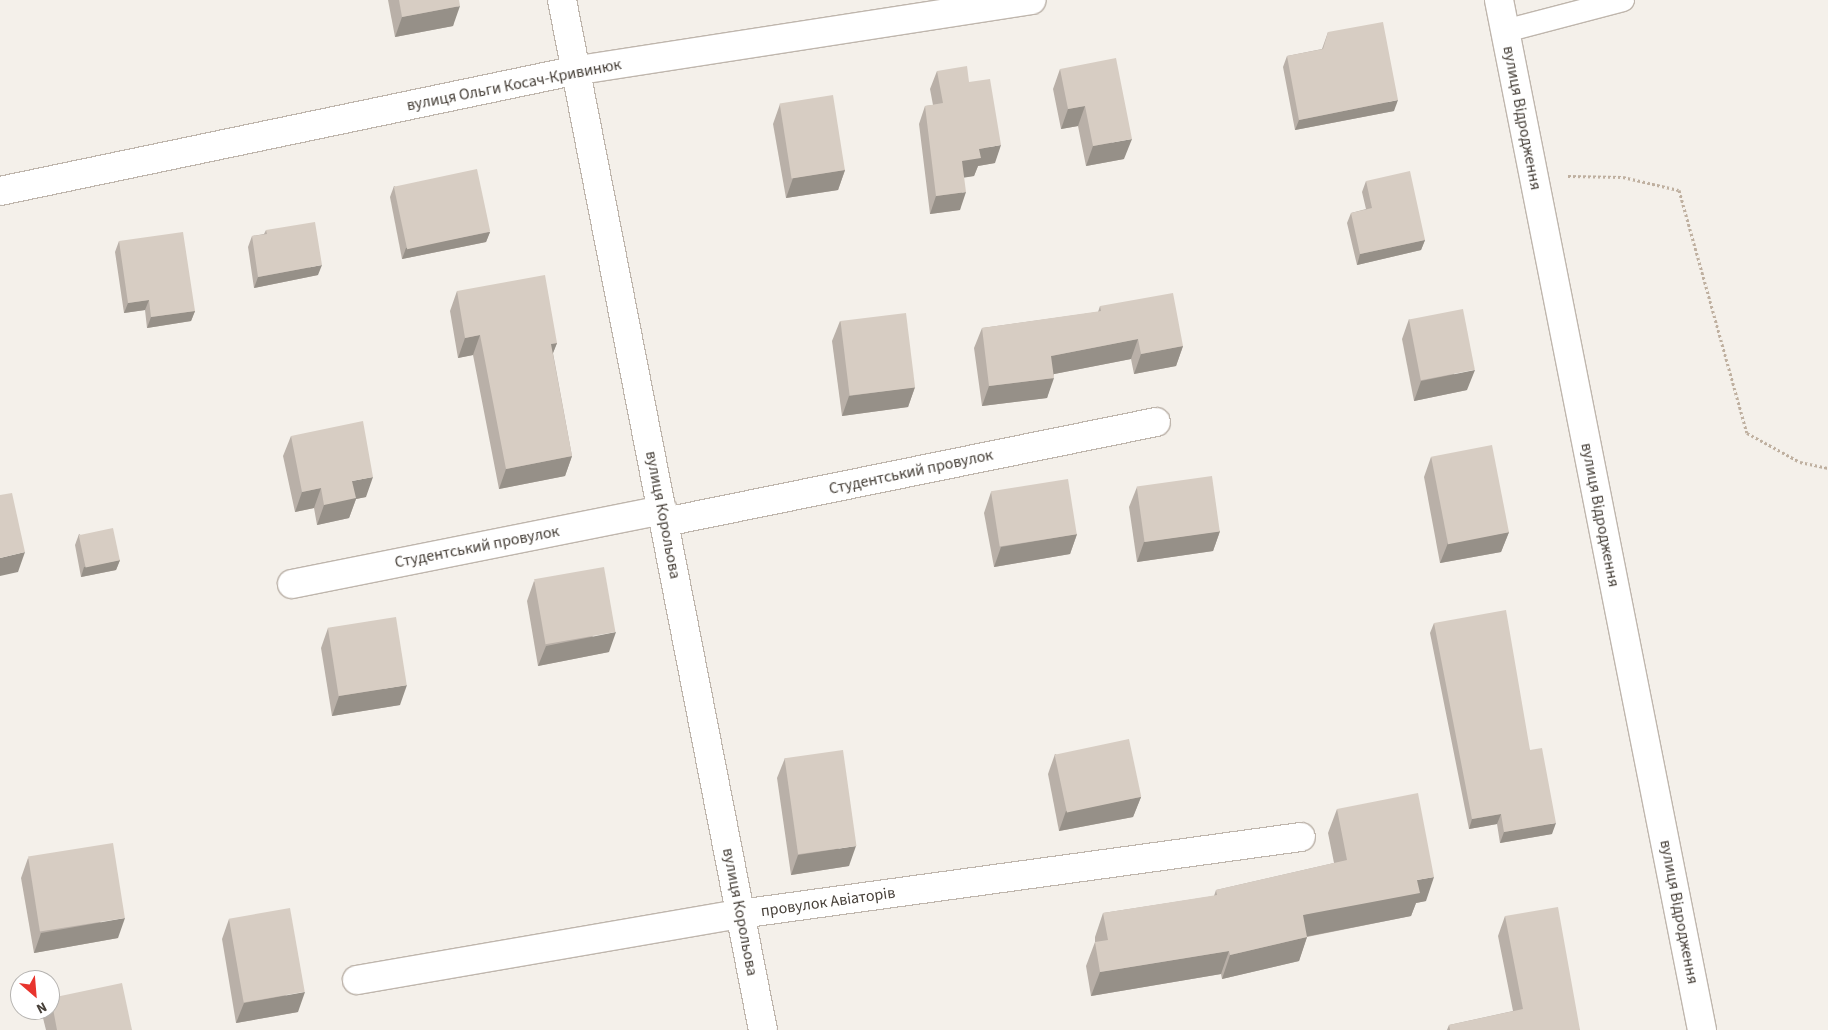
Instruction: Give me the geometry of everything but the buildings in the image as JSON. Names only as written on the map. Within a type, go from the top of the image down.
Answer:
[{"type":"street","name":"вулиця Корольова","points":[[562,0],[573,71],[664,516],[763,1030]]},
{"type":"street","name":"вулиця Ольги Косач-Кривинюк","points":[[0,191],[573,71],[1032,0]]},
{"type":"street","name":"вулиця Відродження","points":[[1498,0],[1702,1030]]},
{"type":"street","name":"Студентський провулок","points":[[292,584],[664,516],[1156,422]]},
{"type":"street","name":"провулок Авіаторів","points":[[358,980],[740,914],[1301,837]]},
{"type":"lane","points":[[1505,31],[1623,0]]},
{"type":"path","points":[[1533,176],[1623,177],[1679,190],[1747,433],[1800,462],[1828,468]]}]
